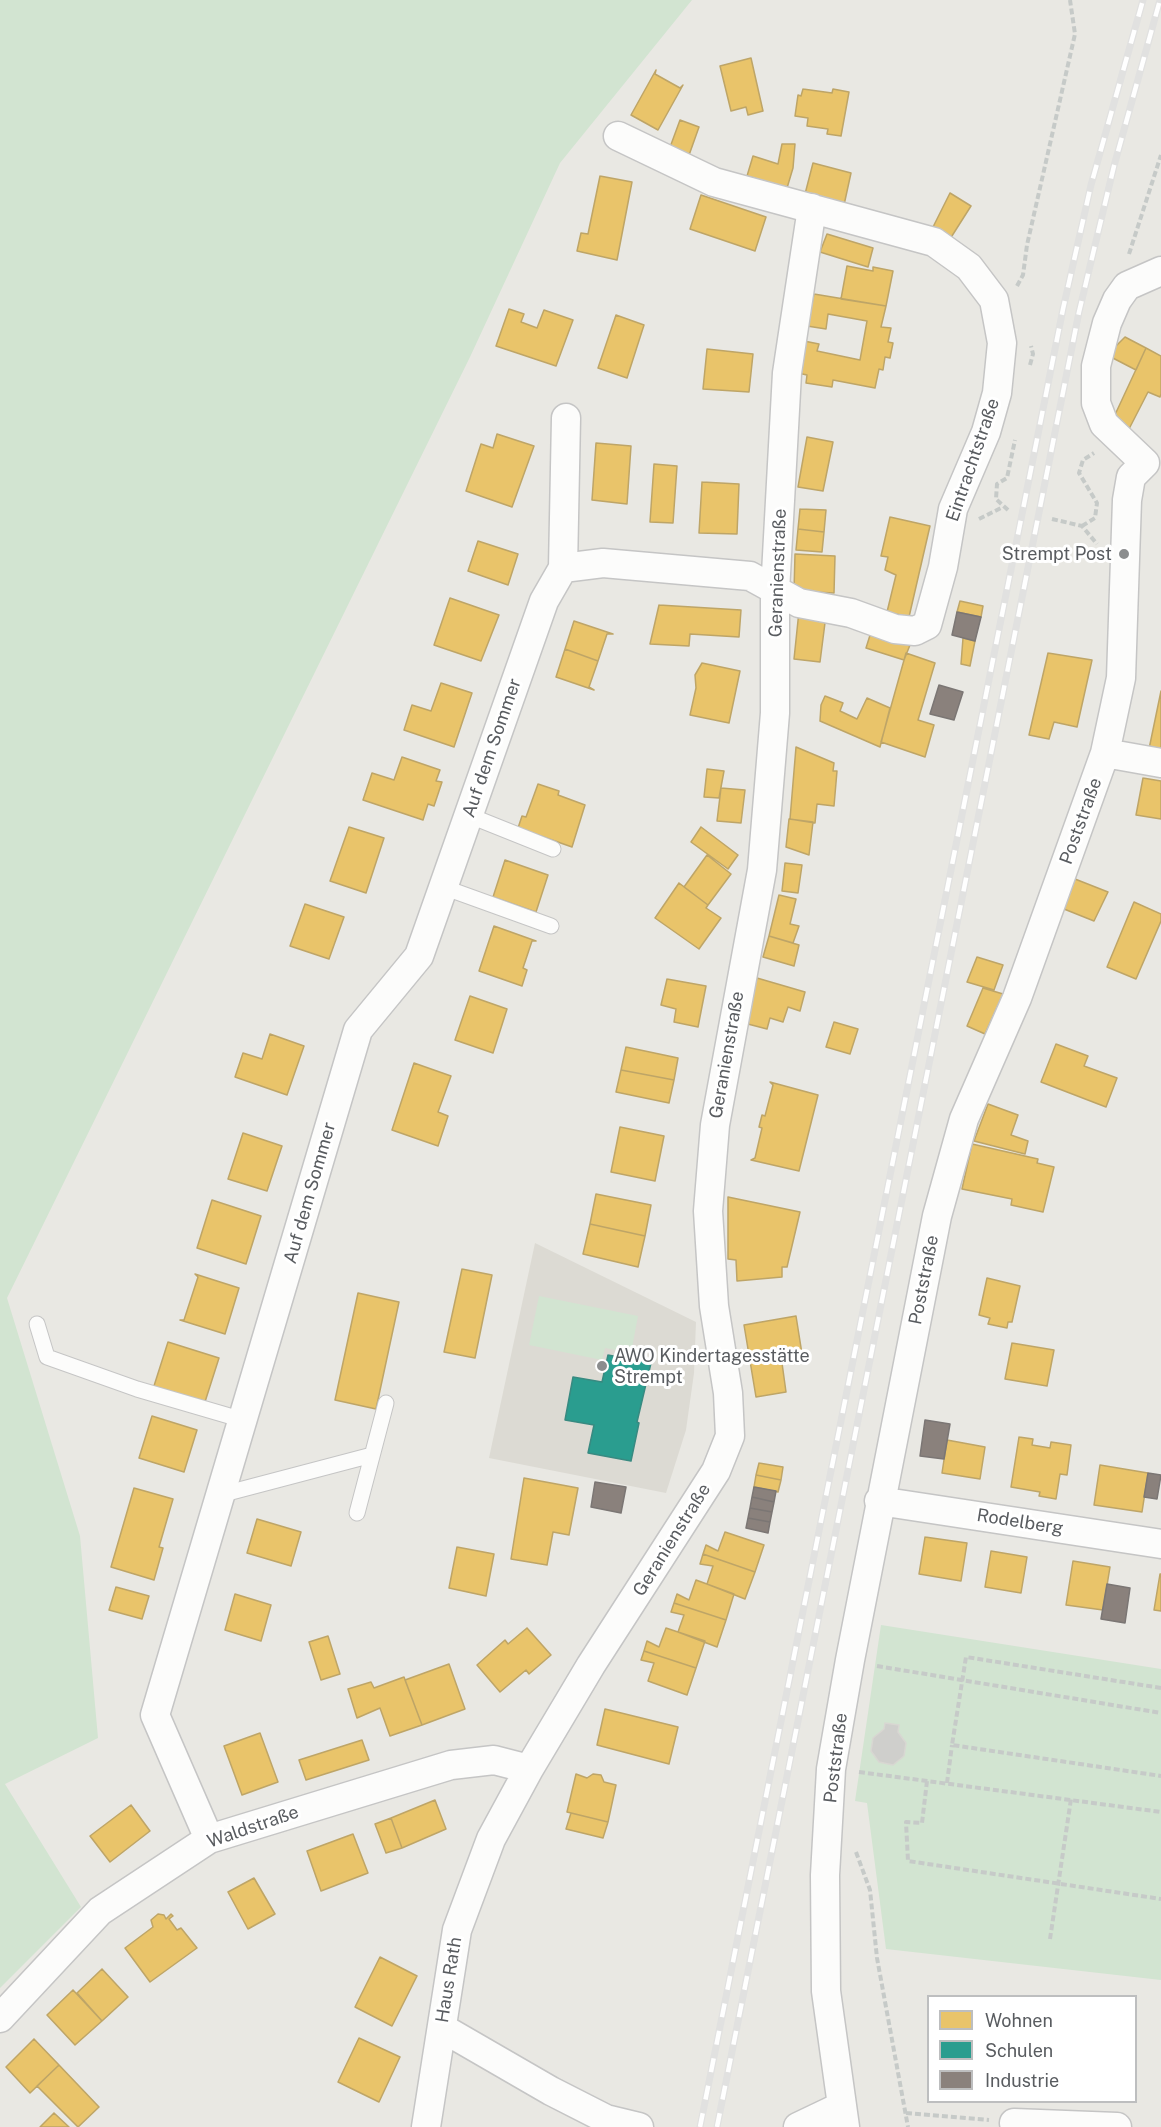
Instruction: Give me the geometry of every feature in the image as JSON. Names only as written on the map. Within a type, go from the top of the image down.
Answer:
[{"type":"street","name":"Eintrachtstraße","points":[[618,136],[714,182],[934,242],[969,267],[994,300],[1002,343],[997,393],[986,432],[953,509],[943,567],[927,625],[915,631],[895,629],[850,613],[799,603],[775,592]]},
{"type":"street","name":"Geranienstraße","points":[[491,1839],[529,1768],[591,1665],[716,1471],[730,1436],[728,1393],[714,1306],[708,1211],[715,1125],[762,870],[775,713],[775,592],[787,374],[812,208]]},
{"type":"street","points":[[1153,461],[1104,424],[1096,403],[1096,366],[1107,323],[1127,286],[1161,271]]},
{"type":"street","name":"Auf dem Sommer","points":[[209,1839],[155,1715],[358,1030],[419,956],[544,602],[563,568],[566,418]]},
{"type":"street","name":"Poststraße","points":[[844,2116],[826,1991],[831,1769],[879,1501],[937,1216],[964,1119],[1017,998],[1105,753],[1121,678],[1127,500],[1131,477],[1153,461]]},
{"type":"street","points":[[563,568],[603,564],[750,576],[775,592]]},
{"type":"street","points":[[1105,753],[1161,763]]},
{"type":"street","name":"Rodelberg","points":[[879,1501],[1161,1544]]},
{"type":"street","name":"Waldstraße","points":[[0,2018],[100,1911],[209,1839],[450,1765],[494,1760],[529,1768]]},
{"type":"street","name":"Haus Rath","points":[[426,2127],[457,1930],[491,1839]]},
{"type":"street","points":[[442,2028],[551,2091],[606,2119],[639,2127]]},
{"type":"street","points":[[798,2127],[844,2116]]},
{"type":"street","points":[[1014,2123],[1118,2127]]},
{"type":"lane","points":[[468,815],[553,849]]},
{"type":"lane","points":[[443,887],[550,926]]},
{"type":"lane","points":[[37,1323],[47,1357],[137,1389],[243,1420]]},
{"type":"lane","points":[[357,1513],[386,1403]]},
{"type":"lane","points":[[220,1495],[372,1455]]},
{"type":"path","points":[[1015,291],[1023,275],[1027,245],[1076,34],[1070,0]]},
{"type":"path","points":[[1127,286],[1127,258],[1161,155]]},
{"type":"path","points":[[1082,526],[1095,518],[1097,503],[1079,473],[1083,460],[1096,452]]},
{"type":"path","points":[[1092,495],[1098,492]]},
{"type":"path","points":[[981,520],[1003,507]]},
{"type":"path","points":[[1052,519],[1082,526],[1096,544]]},
{"type":"path","points":[[947,1783],[966,1657],[1161,1688]]},
{"type":"path","points":[[850,1660],[1161,1713]]},
{"type":"path","points":[[952,1745],[1161,1776]]},
{"type":"path","points":[[831,1769],[1161,1812]]},
{"type":"path","points":[[927,1780],[922,1823],[906,1822],[908,1861],[1161,1899]]},
{"type":"path","points":[[1050,1939],[1071,1799]]},
{"type":"path","points":[[828,1833],[856,1851],[870,1890],[877,1958],[908,2127]]},
{"type":"path","points":[[906,2113],[1014,2123]]},
{"type":"shaded area","name":"AWO Kindertagesstätte Strempt","points":[[535,1243],[696,1322],[694,1373],[686,1430],[666,1493],[489,1458]]},
{"type":"green space","points":[[0,0],[692,0],[560,163],[470,357],[7,1298],[80,1536],[98,1738],[5,1784],[81,1907],[0,1988]]},
{"type":"green space","points":[[539,1296],[638,1316],[631,1353],[605,1348],[602,1360],[529,1345]]},
{"type":"green space","points":[[881,1625],[1161,1669],[1161,1980],[886,1949],[867,1803],[855,1801]]},
{"type":"building: Wohnen","points":[[751,58],[763,111],[748,115],[746,107],[731,111],[720,66]]},
{"type":"building: Wohnen","points":[[656,70],[655,74],[680,88],[683,85],[658,130],[631,115]]},
{"type":"building: Wohnen","points":[[803,89],[832,93],[833,89],[849,92],[841,136],[827,134],[828,129],[807,126],[808,118],[795,116],[798,95],[801,96]]},
{"type":"building: Wohnen","points":[[680,120],[699,127],[688,158],[669,150]]},
{"type":"building: Wohnen","points":[[782,144],[795,144],[793,168],[787,188],[747,176],[753,156],[778,164]]},
{"type":"building: Wohnen","points":[[813,163],[851,173],[844,205],[805,194]]},
{"type":"building: Wohnen","points":[[600,176],[632,182],[617,260],[577,251],[581,233],[588,234]]},
{"type":"building: Wohnen","points":[[950,193],[971,206],[950,239],[932,229]]},
{"type":"building: Wohnen","points":[[701,195],[766,217],[755,251],[690,229]]},
{"type":"building: Wohnen","points":[[827,234],[873,248],[868,267],[820,252]]},
{"type":"building: Wohnen","points":[[847,266],[873,271],[873,267],[893,271],[886,306],[841,299]]},
{"type":"building: Wohnen","points":[[814,294],[886,306],[881,327],[891,328],[888,342],[893,343],[890,358],[885,357],[883,370],[879,369],[875,388],[833,380],[832,387],[806,383],[807,375],[798,373],[804,341],[819,344],[817,351],[860,360],[867,321],[828,314],[826,329],[807,326]]},
{"type":"building: Wohnen","points":[[509,309],[524,314],[521,322],[537,328],[544,310],[573,320],[556,366],[496,346]]},
{"type":"building: Wohnen","points":[[616,315],[644,325],[627,378],[598,368]]},
{"type":"building: Wohnen","points":[[1125,337],[1146,348],[1136,370],[1107,355]]},
{"type":"building: Wohnen","points":[[1146,348],[1161,356],[1161,394],[1160,397],[1148,392],[1129,429],[1113,419]]},
{"type":"building: Wohnen","points":[[707,349],[753,354],[749,392],[703,389]]},
{"type":"building: Wohnen","points":[[497,434],[534,446],[512,507],[466,491],[481,444],[493,448]]},
{"type":"building: Wohnen","points":[[807,437],[833,442],[823,491],[798,487]]},
{"type":"building: Wohnen","points":[[596,443],[631,446],[627,504],[592,500]]},
{"type":"building: Wohnen","points":[[654,464],[677,466],[673,523],[650,522]]},
{"type":"building: Wohnen","points":[[702,482],[739,484],[737,534],[699,533]]},
{"type":"building: Wohnen","points":[[800,509],[826,510],[824,532],[798,529]]},
{"type":"building: Wohnen","points":[[890,517],[930,526],[909,617],[887,612],[896,575],[885,570],[888,557],[881,556]]},
{"type":"building: Wohnen","points":[[798,529],[824,532],[822,552],[796,550]]},
{"type":"building: Wohnen","points":[[478,541],[518,554],[508,585],[468,571]]},
{"type":"building: Wohnen","points":[[795,554],[835,556],[834,593],[794,591]]},
{"type":"building: Wohnen","points":[[450,598],[499,615],[481,661],[434,645]]},
{"type":"building: Wohnen","points":[[960,601],[983,606],[981,617],[957,612]]},
{"type":"building: Wohnen","points":[[659,605],[741,610],[739,637],[690,634],[689,646],[650,644]]},
{"type":"building: Wohnen","points":[[799,611],[826,615],[820,662],[794,659]]},
{"type":"building: Wohnen","points":[[574,621],[613,634],[607,634],[598,661],[565,649]]},
{"type":"building: Wohnen","points":[[871,632],[910,645],[904,660],[866,648]]},
{"type":"building: Wohnen","points":[[963,638],[975,641],[970,666],[961,664]]},
{"type":"building: Wohnen","points":[[565,649],[598,661],[589,687],[594,690],[556,677]]},
{"type":"building: Wohnen","points":[[906,653],[935,663],[918,720],[934,725],[925,757],[881,742]]},
{"type":"building: Wohnen","points":[[1048,653],[1092,660],[1077,727],[1054,722],[1049,739],[1029,735]]},
{"type":"building: Wohnen","points":[[702,663],[740,671],[729,723],[690,715],[696,688],[695,675]]},
{"type":"building: Wohnen","points":[[441,683],[472,693],[454,747],[404,730],[412,705],[431,711]]},
{"type":"building: Wohnen","points":[[1161,691],[1161,751],[1149,749]]},
{"type":"building: Wohnen","points":[[825,696],[843,703],[840,711],[857,719],[867,698],[890,708],[880,747],[820,721],[821,705]]},
{"type":"building: Wohnen","points":[[796,747],[834,763],[833,771],[837,771],[834,806],[817,804],[815,823],[790,819]]},
{"type":"building: Wohnen","points":[[402,757],[440,770],[436,781],[442,782],[434,806],[428,804],[423,820],[363,800],[372,773],[394,780]]},
{"type":"building: Wohnen","points":[[707,769],[724,771],[719,798],[704,797]]},
{"type":"building: Wohnen","points":[[1143,778],[1161,781],[1161,819],[1136,815]]},
{"type":"building: Wohnen","points":[[538,784],[559,791],[558,795],[585,805],[572,847],[518,828],[522,816],[526,817]]},
{"type":"building: Wohnen","points":[[721,788],[745,790],[741,823],[717,821]]},
{"type":"building: Wohnen","points":[[789,819],[813,822],[809,855],[786,847]]},
{"type":"building: Wohnen","points":[[349,827],[384,838],[366,893],[330,881]]},
{"type":"building: Wohnen","points":[[701,827],[738,855],[728,869],[691,842]]},
{"type":"building: Wohnen","points":[[707,855],[731,874],[708,905],[684,887]]},
{"type":"building: Wohnen","points":[[505,860],[548,875],[536,912],[493,897]]},
{"type":"building: Wohnen","points":[[785,863],[802,865],[798,893],[782,891]]},
{"type":"building: Wohnen","points":[[1075,879],[1108,892],[1094,921],[1064,909]]},
{"type":"building: Wohnen","points":[[679,883],[708,905],[706,908],[721,918],[699,949],[655,918]]},
{"type":"building: Wohnen","points":[[779,895],[796,899],[790,924],[799,926],[793,943],[769,936]]},
{"type":"building: Wohnen","points":[[1134,902],[1161,914],[1161,921],[1136,979],[1107,967]]},
{"type":"building: Wohnen","points":[[305,904],[344,917],[329,959],[290,946]]},
{"type":"building: Wohnen","points":[[494,926],[536,941],[532,941],[523,968],[527,970],[522,986],[479,971]]},
{"type":"building: Wohnen","points":[[769,936],[799,945],[794,966],[763,957]]},
{"type":"building: Wohnen","points":[[977,957],[1003,965],[994,990],[967,982]]},
{"type":"building: Wohnen","points":[[757,978],[805,992],[800,1011],[788,1007],[783,1022],[770,1018],[767,1029],[744,1023]]},
{"type":"building: Wohnen","points":[[667,979],[706,986],[698,1027],[674,1022],[676,1009],[661,1005]]},
{"type":"building: Wohnen","points":[[983,988],[1003,994],[985,1034],[967,1026]]},
{"type":"building: Wohnen","points":[[470,996],[507,1009],[493,1053],[455,1040]]},
{"type":"building: Wohnen","points":[[834,1022],[858,1029],[850,1054],[826,1047]]},
{"type":"building: Wohnen","points":[[270,1034],[304,1046],[287,1095],[235,1077],[243,1053],[262,1059]]},
{"type":"building: Wohnen","points":[[1056,1044],[1088,1056],[1084,1066],[1117,1078],[1106,1107],[1041,1082]]},
{"type":"building: Wohnen","points":[[626,1047],[678,1058],[674,1080],[621,1070]]},
{"type":"building: Wohnen","points":[[414,1063],[451,1076],[438,1112],[448,1116],[438,1146],[392,1130]]},
{"type":"building: Wohnen","points":[[621,1070],[674,1080],[669,1103],[616,1092]]},
{"type":"building: Wohnen","points":[[770,1082],[818,1095],[799,1171],[751,1160],[755,1158],[762,1128],[759,1127],[762,1115],[765,1116],[773,1085]]},
{"type":"building: Wohnen","points":[[988,1104],[1018,1115],[1011,1135],[1028,1141],[1025,1154],[974,1141]]},
{"type":"building: Wohnen","points":[[620,1127],[664,1136],[655,1181],[611,1172]]},
{"type":"building: Wohnen","points":[[243,1133],[282,1146],[267,1191],[228,1179]]},
{"type":"building: Wohnen","points":[[972,1144],[1038,1159],[1037,1163],[1054,1167],[1043,1212],[1011,1205],[1012,1199],[962,1189]]},
{"type":"building: Wohnen","points":[[596,1194],[651,1205],[645,1236],[590,1224]]},
{"type":"building: Wohnen","points":[[728,1197],[800,1212],[787,1267],[782,1267],[782,1277],[737,1281],[736,1260],[728,1259]]},
{"type":"building: Wohnen","points":[[212,1200],[261,1216],[246,1264],[197,1248]]},
{"type":"building: Wohnen","points":[[590,1224],[645,1236],[638,1267],[583,1254]]},
{"type":"building: Wohnen","points":[[462,1269],[492,1275],[475,1358],[444,1352]]},
{"type":"building: Wohnen","points":[[195,1274],[239,1288],[225,1334],[180,1320],[184,1320],[198,1277]]},
{"type":"building: Wohnen","points":[[987,1278],[1020,1286],[1012,1322],[1008,1322],[1007,1328],[988,1324],[990,1318],[979,1315]]},
{"type":"building: Wohnen","points":[[358,1293],[399,1302],[376,1409],[335,1400]]},
{"type":"building: Wohnen","points":[[796,1316],[803,1360],[782,1363],[786,1392],[756,1397],[744,1325]]},
{"type":"building: Wohnen","points":[[168,1342],[219,1358],[204,1405],[153,1389]]},
{"type":"building: Wohnen","points":[[1012,1343],[1054,1350],[1047,1386],[1005,1379]]},
{"type":"building: Wohnen","points":[[152,1416],[197,1430],[184,1472],[139,1458]]},
{"type":"building: Wohnen","points":[[1019,1437],[1033,1439],[1032,1445],[1050,1448],[1051,1442],[1071,1445],[1067,1475],[1060,1474],[1056,1499],[1039,1496],[1040,1492],[1011,1487]]},
{"type":"building: Wohnen","points":[[947,1440],[985,1447],[980,1479],[942,1473]]},
{"type":"building: Wohnen","points":[[759,1463],[783,1467],[781,1480],[756,1475]]},
{"type":"building: Wohnen","points":[[1100,1465],[1148,1473],[1142,1512],[1094,1505]]},
{"type":"building: Wohnen","points":[[756,1475],[781,1480],[778,1492],[754,1487]]},
{"type":"building: Wohnen","points":[[524,1478],[578,1488],[569,1535],[553,1532],[547,1565],[511,1559]]},
{"type":"building: Wohnen","points":[[134,1488],[173,1499],[159,1547],[163,1548],[154,1580],[111,1567]]},
{"type":"building: Wohnen","points":[[257,1519],[301,1532],[291,1566],[247,1553]]},
{"type":"building: Wohnen","points":[[725,1532],[764,1545],[755,1572],[703,1554],[706,1545],[718,1551]]},
{"type":"building: Wohnen","points":[[925,1537],[967,1543],[961,1581],[919,1574]]},
{"type":"building: Wohnen","points":[[457,1547],[494,1554],[486,1596],[449,1588]]},
{"type":"building: Wohnen","points":[[991,1551],[1027,1557],[1021,1593],[985,1587]]},
{"type":"building: Wohnen","points":[[703,1554],[755,1572],[745,1599],[707,1584],[713,1566],[700,1564]]},
{"type":"building: Wohnen","points":[[1073,1561],[1110,1567],[1103,1610],[1066,1605]]},
{"type":"building: Wohnen","points":[[1161,1574],[1161,1611],[1154,1610]]},
{"type":"building: Wohnen","points":[[696,1580],[734,1594],[726,1620],[674,1603],[677,1594],[689,1600]]},
{"type":"building: Wohnen","points":[[116,1587],[149,1596],[142,1619],[109,1610]]},
{"type":"building: Wohnen","points":[[235,1594],[271,1605],[261,1641],[225,1630]]},
{"type":"building: Wohnen","points":[[674,1603],[726,1620],[717,1647],[678,1632],[684,1615],[671,1612]]},
{"type":"building: Wohnen","points":[[527,1628],[551,1655],[529,1674],[526,1670],[500,1692],[477,1665],[505,1640],[508,1644]]},
{"type":"building: Wohnen","points":[[666,1628],[705,1641],[696,1668],[644,1651],[647,1641],[659,1647]]},
{"type":"building: Wohnen","points":[[328,1636],[340,1674],[321,1680],[309,1642]]},
{"type":"building: Wohnen","points":[[644,1651],[696,1668],[687,1695],[648,1681],[654,1663],[641,1660]]},
{"type":"building: Wohnen","points":[[449,1664],[465,1709],[422,1725],[405,1680]]},
{"type":"building: Wohnen","points":[[404,1677],[422,1725],[390,1736],[380,1708],[357,1718],[348,1689],[371,1682],[374,1688]]},
{"type":"building: Wohnen","points":[[605,1709],[678,1727],[669,1764],[597,1745]]},
{"type":"building: Wohnen","points":[[260,1733],[278,1782],[242,1795],[224,1746]]},
{"type":"building: Wohnen","points":[[362,1740],[369,1760],[306,1780],[299,1760]]},
{"type":"building: Wohnen","points":[[576,1774],[587,1778],[593,1774],[601,1775],[604,1782],[616,1785],[608,1822],[567,1812]]},
{"type":"building: Wohnen","points":[[435,1800],[446,1829],[402,1848],[391,1818]]},
{"type":"building: Wohnen","points":[[131,1805],[150,1831],[110,1862],[90,1836]]},
{"type":"building: Wohnen","points":[[571,1813],[608,1822],[603,1838],[566,1829]]},
{"type":"building: Wohnen","points":[[391,1818],[402,1848],[386,1853],[375,1824]]},
{"type":"building: Wohnen","points":[[353,1834],[368,1873],[321,1891],[307,1851]]},
{"type":"building: Wohnen","points":[[254,1878],[275,1914],[248,1929],[228,1892]]},
{"type":"building: Wohnen","points":[[158,1914],[164,1915],[166,1919],[171,1914],[173,1916],[169,1919],[177,1930],[181,1928],[197,1948],[150,1982],[125,1948],[153,1927],[151,1920]]},
{"type":"building: Wohnen","points":[[380,1957],[417,1976],[392,2026],[355,2007]]},
{"type":"building: Wohnen","points":[[102,1969],[128,1997],[102,2021],[77,1993]]},
{"type":"building: Wohnen","points":[[73,1990],[102,2021],[75,2045],[47,2015]]},
{"type":"building: Wohnen","points":[[359,2038],[400,2057],[379,2102],[338,2082]]},
{"type":"building: Wohnen","points":[[34,2039],[59,2065],[30,2093],[6,2067]]},
{"type":"building: Wohnen","points":[[59,2065],[99,2107],[78,2127],[37,2086]]},
{"type":"building: Wohnen","points":[[54,2113],[69,2127],[40,2127]]},
{"type":"building: Schulen","points":[[608,1355],[651,1363],[637,1422],[639,1423],[631,1461],[588,1453],[594,1425],[565,1420],[573,1377],[602,1382]]},
{"type":"building: Industrie","points":[[957,612],[981,617],[975,641],[952,635]]},
{"type":"building: Industrie","points":[[939,685],[963,692],[954,720],[930,714]]},
{"type":"building: Industrie","points":[[925,1420],[950,1424],[944,1459],[920,1456]]},
{"type":"building: Industrie","points":[[1148,1473],[1161,1475],[1157,1499],[1144,1497]]},
{"type":"building: Industrie","points":[[595,1482],[626,1487],[621,1513],[591,1507]]},
{"type":"building: Industrie","points":[[754,1487],[776,1491],[774,1502],[752,1497]]},
{"type":"building: Industrie","points":[[752,1497],[774,1502],[772,1512],[750,1508]]},
{"type":"building: Industrie","points":[[750,1508],[772,1512],[770,1522],[748,1518]]},
{"type":"building: Industrie","points":[[748,1518],[770,1522],[768,1533],[746,1528]]},
{"type":"building: Industrie","points":[[1107,1584],[1130,1588],[1125,1623],[1101,1619]]},
{"type":"building: Sonstige","points":[[885,1723],[899,1725],[898,1732],[906,1743],[904,1756],[893,1765],[879,1762],[871,1751],[873,1738],[884,1729]]},
{"type":"railway","points":[[700,2127],[1063,309],[1091,185],[1143,0]]},
{"type":"railway","points":[[717,2127],[1079,312],[1114,166],[1160,0]]},
{"type":"place","name":"Strempt Post","points":[[1124,554]]},
{"type":"place","name":"AWO Kindertagesstätte Strempt","points":[[602,1366]]}]
